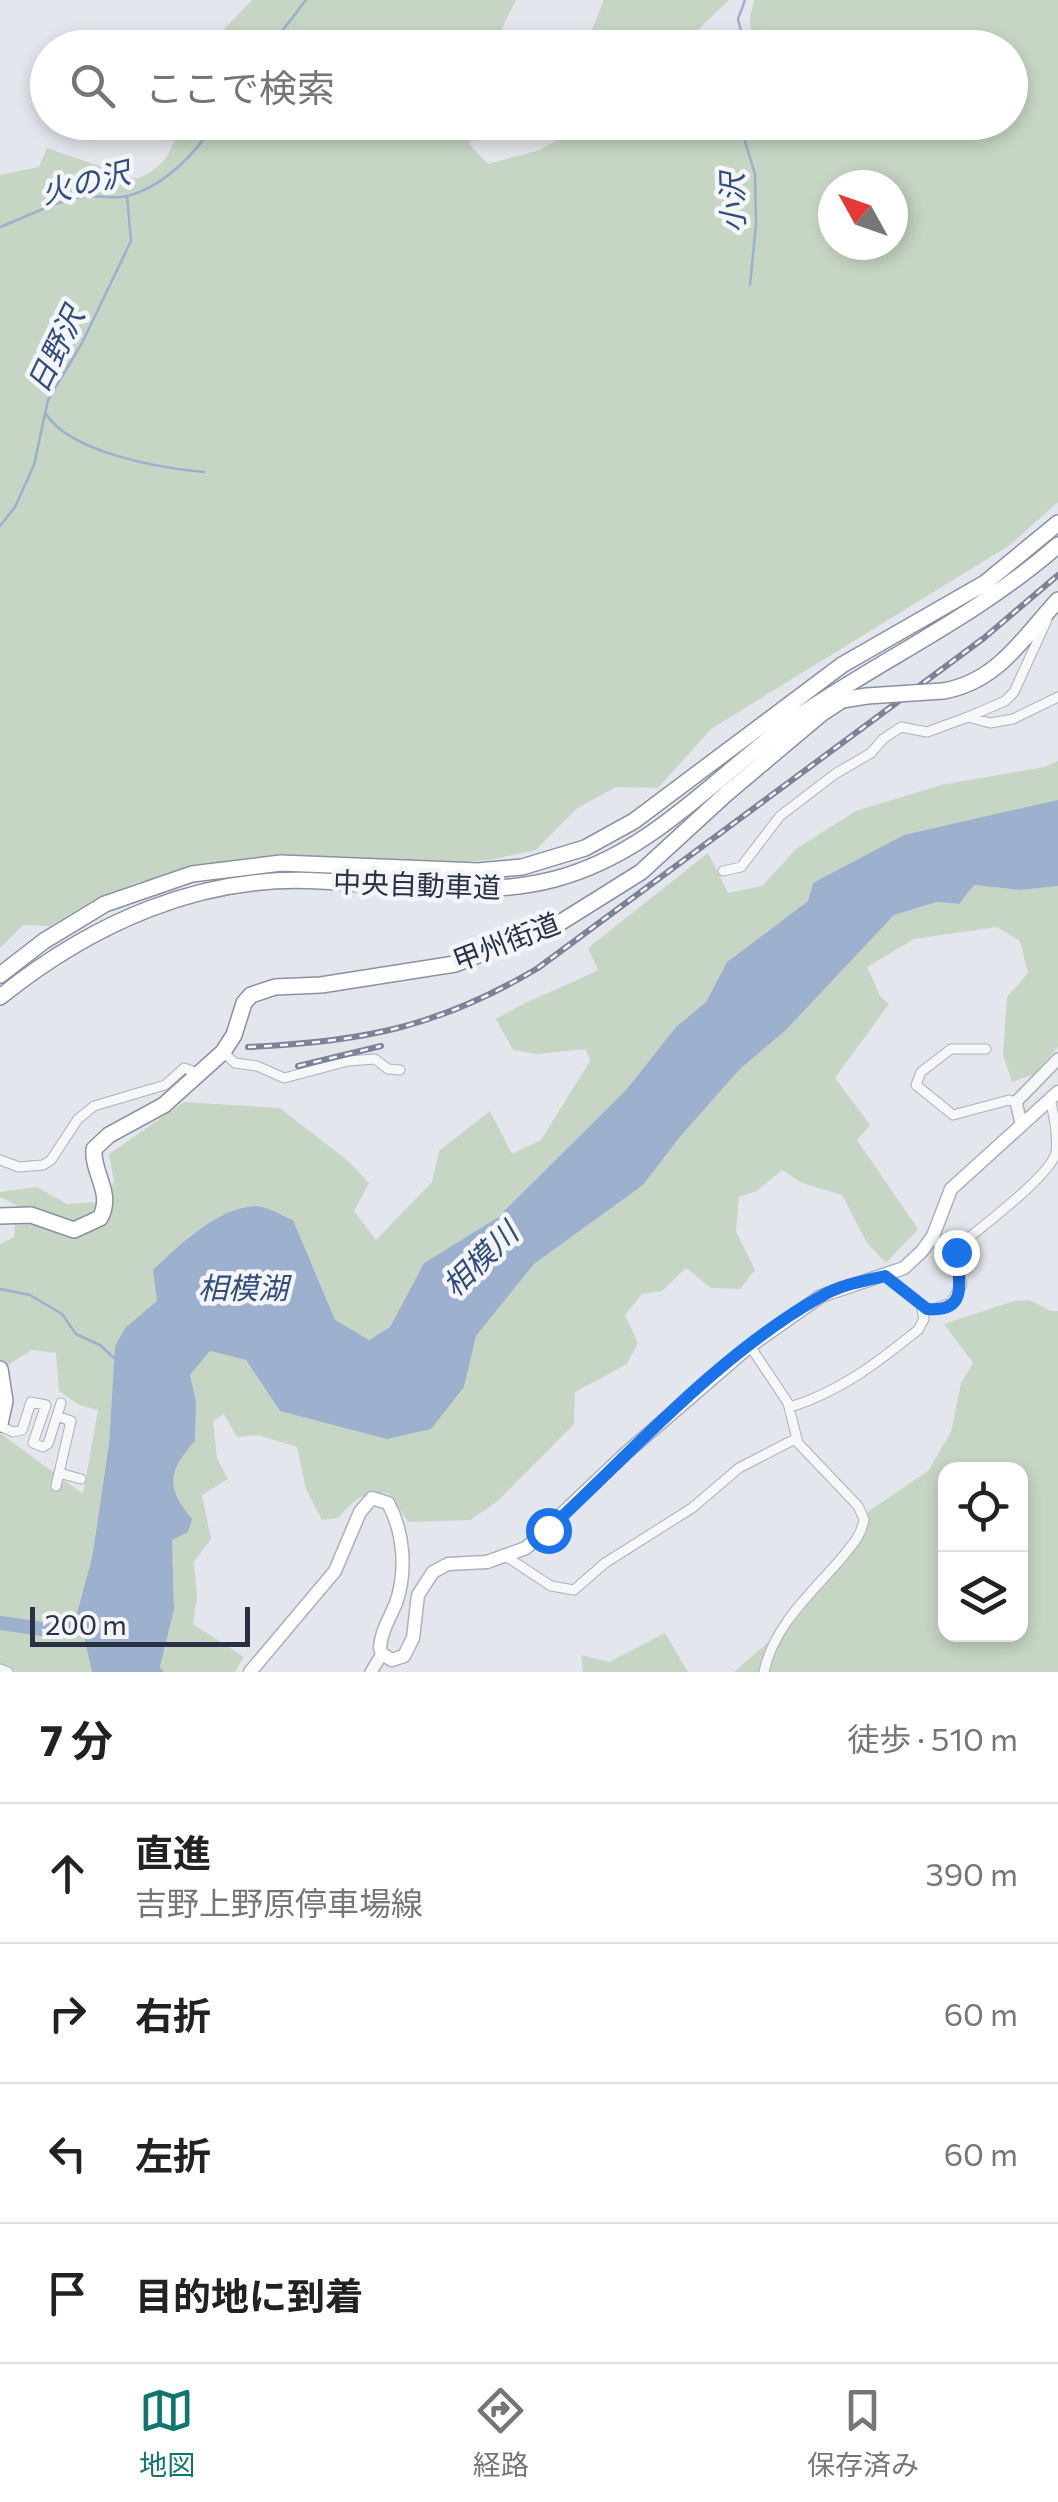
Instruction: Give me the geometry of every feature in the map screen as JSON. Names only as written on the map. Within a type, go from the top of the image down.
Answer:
[{"type":"highway","name":"中央自動車道","points":[[0,975],[44,941],[105,904],[158,884],[240,866],[307,863],[458,872],[502,870],[585,848],[634,821],[842,665],[984,582],[1058,523]]},
{"type":"highway","name":"中央自動車道","points":[[0,997],[43,965],[110,925],[168,901],[233,884],[299,880],[487,889],[534,884],[580,872],[649,836],[797,718],[984,602],[1058,545]]},
{"type":"highway","name":"甲州街道","points":[[0,1216],[31,1215],[74,1230],[95,1222],[106,1205],[94,1161],[98,1143],[164,1105],[222,1052],[234,1035],[244,1003],[260,990],[455,964],[558,924],[641,872],[726,794],[842,700],[969,685],[987,676],[1058,600]]},
{"type":"highway","points":[[0,1369],[5,1401],[0,1425]]},
{"type":"main road","points":[[250,1672],[334,1571],[360,1512],[372,1498],[388,1502],[402,1554],[401,1582],[380,1640],[382,1654],[398,1660],[410,1649],[418,1595],[433,1572],[448,1564],[487,1562],[536,1542],[626,1454],[750,1346],[821,1296],[904,1268],[933,1236],[951,1189],[1054,1095]]},
{"type":"street","points":[[722,871],[740,867],[780,816],[901,728],[926,732],[1004,701],[1014,692],[1047,621],[1045,614]]},
{"type":"street","points":[[968,717],[990,724],[1013,719],[1058,697]]},
{"type":"street","points":[[986,1048],[951,1049],[921,1072],[916,1085],[953,1115],[1009,1100],[1016,1102]]},
{"type":"street","points":[[222,1052],[235,1063],[257,1066],[284,1078],[375,1058],[388,1069],[400,1070]]},
{"type":"street","points":[[1016,1102],[1058,1059]]},
{"type":"street","points":[[0,1160],[19,1167],[43,1165],[51,1160],[78,1119],[94,1106],[165,1085],[184,1068],[198,1073]]},
{"type":"street","points":[[885,1276],[932,1310],[950,1303],[962,1284],[956,1259],[960,1245],[1028,1187],[1054,1159],[1058,1148],[1054,1095]]},
{"type":"street","points":[[1016,1102],[1022,1123]]},
{"type":"street","points":[[933,1236],[957,1275],[950,1303]]},
{"type":"street","points":[[790,1407],[852,1382],[918,1330],[924,1319],[921,1304]]},
{"type":"street","points":[[750,1346],[790,1407],[796,1439],[858,1506],[864,1526],[783,1628],[770,1650],[764,1672]]},
{"type":"street","points":[[0,1425],[12,1432],[22,1430],[31,1402],[46,1405],[32,1443],[43,1447],[48,1444],[61,1403]]},
{"type":"street","points":[[56,1486],[71,1421],[57,1416]]},
{"type":"street","points":[[507,1556],[550,1586],[574,1590],[605,1563],[692,1508],[739,1468],[796,1439]]},
{"type":"street","points":[[59,1473],[81,1479]]},
{"type":"street","points":[[371,1672],[382,1654]]},
{"type":"street","points":[[0,1669],[8,1672]]},
{"type":"green space","points":[[252,0],[516,0],[501,30],[223,30]]},
{"type":"green space","points":[[604,0],[729,0],[697,30],[592,30]]},
{"type":"green space","points":[[754,0],[1058,0],[1058,502],[1010,545],[711,729],[658,788],[616,787],[576,809],[536,850],[489,860],[428,865],[274,856],[232,861],[136,883],[92,901],[50,926],[23,925],[0,948],[0,175],[39,167],[47,148],[137,179],[166,157],[174,140],[470,140],[469,144],[488,164],[540,150],[557,140],[1028,140],[1028,30],[751,30],[750,18]]},
{"type":"green space","points":[[1058,761],[1058,800],[934,836],[813,883],[808,901],[727,962],[706,1002],[676,1027],[626,1090],[497,1218],[424,1263],[390,1327],[368,1340],[335,1321],[293,1220],[259,1206],[223,1215],[188,1237],[157,1301],[125,1328],[115,1346],[109,1444],[92,1558],[78,1609],[93,1672],[0,1672],[0,1433],[83,1494],[98,1410],[79,1405],[59,1391],[56,1353],[32,1350],[0,1370],[0,1244],[14,1237],[17,1205],[0,1197],[0,1192],[37,1187],[67,1204],[98,1202],[114,1182],[109,1154],[184,1102],[280,1108],[348,1161],[369,1183],[354,1211],[376,1240],[432,1182],[439,1151],[490,1111],[512,1154],[541,1140],[590,1061],[586,1049],[537,1054],[513,1050],[496,1019],[598,970],[588,948],[708,853],[728,893],[762,886],[797,848],[856,811],[941,785],[1044,767]]},
{"type":"green space","points":[[974,885],[1020,890],[1058,886],[1058,1047],[1034,1074],[1012,1082],[1003,1055],[1007,997],[1028,973],[1020,941],[997,927],[914,939],[867,967],[880,996],[889,1004],[835,1078],[870,1125],[857,1140],[918,1229],[886,1263],[867,1243],[842,1195],[802,1183],[782,1170],[757,1191],[739,1197],[736,1231],[755,1270],[740,1289],[711,1288],[686,1268],[662,1291],[642,1294],[625,1315],[638,1343],[627,1364],[575,1392],[574,1424],[498,1501],[470,1520],[408,1522],[389,1493],[372,1493],[349,1506],[338,1518],[322,1520],[306,1489],[297,1447],[258,1435],[237,1437],[224,1414],[213,1421],[217,1458],[228,1479],[202,1495],[211,1539],[194,1562],[197,1596],[193,1624],[244,1657],[235,1672],[164,1672],[160,1667],[174,1608],[172,1539],[180,1506],[171,1484],[177,1461],[195,1441],[196,1401],[190,1375],[210,1351],[246,1360],[280,1411],[464,1387],[476,1336],[534,1264],[643,1185],[740,1069],[786,1030],[894,915],[937,902],[959,904]]},
{"type":"green space","points":[[1029,1300],[1058,1311],[1058,1672],[734,1672],[780,1632],[839,1569],[869,1511],[928,1471],[951,1432],[961,1383],[973,1363],[944,1324],[1014,1301]]},
{"type":"green space","points":[[665,1633],[688,1672],[583,1672],[581,1655],[609,1662]]},
{"type":"water","name":"相模湖","points":[[1058,800],[1058,886],[1020,890],[974,885],[959,904],[937,902],[894,915],[786,1030],[740,1069],[643,1185],[534,1264],[476,1336],[464,1387],[431,1429],[387,1439],[280,1411],[246,1360],[210,1351],[190,1375],[196,1401],[195,1441],[179,1461],[173,1479],[177,1498],[192,1519],[188,1532],[172,1540],[174,1609],[160,1667],[164,1672],[92,1672],[78,1609],[92,1558],[109,1444],[115,1346],[125,1328],[157,1301],[153,1270],[175,1249],[213,1221],[240,1209],[260,1206],[293,1220],[335,1320],[369,1340],[390,1327],[424,1263],[497,1218],[626,1090],[676,1027],[706,1002],[727,962],[808,901],[813,883],[904,835]]},
{"type":"waterway","name":"火の沢","points":[[283,30],[306,0]]},
{"type":"waterway","name":"小沢","points":[[741,30],[738,19],[745,0]]},
{"type":"waterway","name":"火の沢","points":[[0,227],[71,199],[121,197],[140,192],[178,167],[202,140]]},
{"type":"waterway","name":"小沢","points":[[745,140],[755,174],[756,225],[750,285]]},
{"type":"waterway","name":"日野沢","points":[[0,526],[15,507],[34,465],[48,400],[82,343],[131,241],[127,196]]},
{"type":"waterway","name":"日野沢","points":[[46,414],[58,428],[95,448],[141,462],[204,472]]},
{"type":"waterway","points":[[0,1289],[30,1295],[62,1314],[76,1334],[100,1345],[114,1358]]},
{"type":"waterway","points":[[0,1623],[50,1630],[65,1628],[93,1610]]},
{"type":"railway","points":[[248,1047],[327,1041],[399,1028],[467,1005],[538,968],[984,638],[1058,575]]},
{"type":"railway","points":[[298,1066],[381,1046]]},
{"type":"route","points":[[548,1530],[680,1405],[800,1310],[840,1288],[885,1276],[927,1309],[943,1308],[960,1292],[962,1284],[956,1252]]},
{"type":"water label","name":"相模川","points":[[479,1258]]}]
